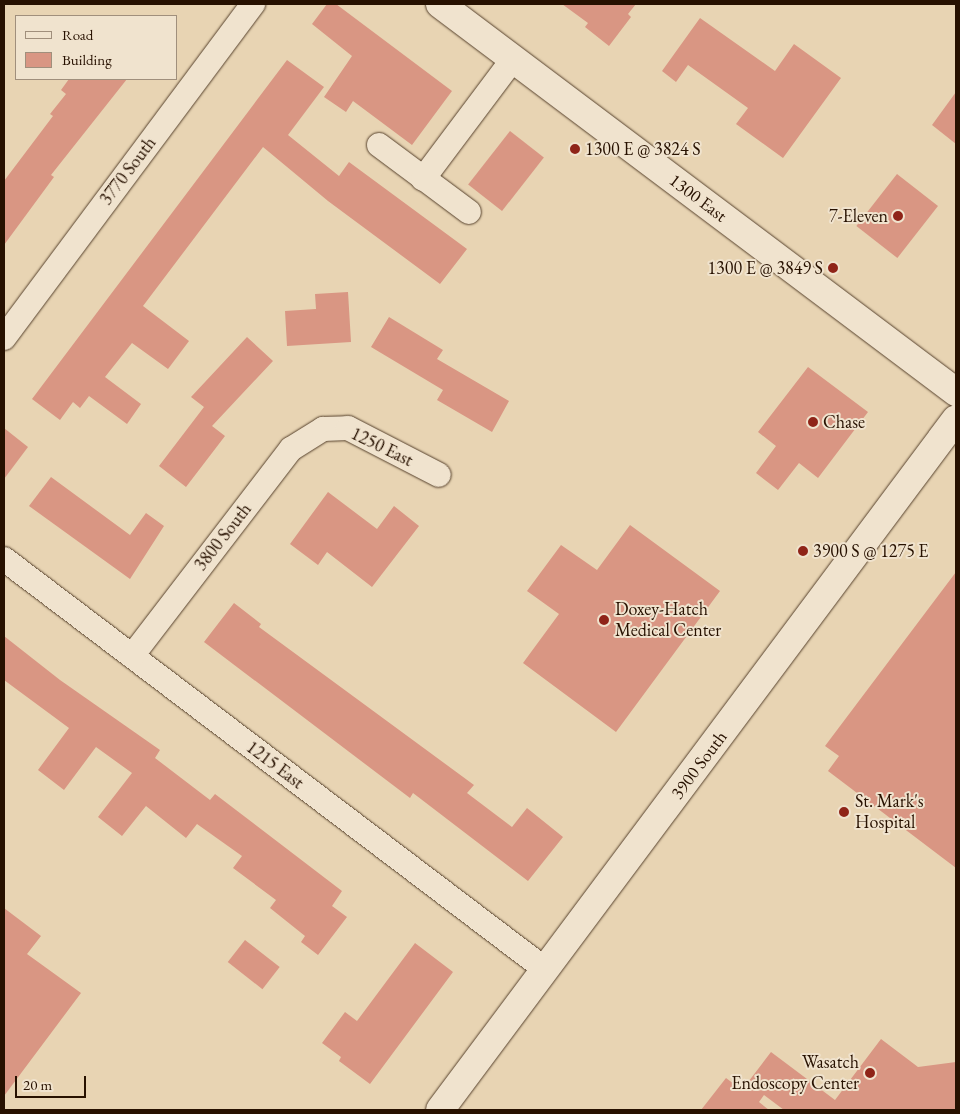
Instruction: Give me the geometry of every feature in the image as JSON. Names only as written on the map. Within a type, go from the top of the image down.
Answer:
[{"type":"main road","name":"1300 East","points":[[440,4],[956,392]]},
{"type":"main road","name":"3900 South","points":[[440,1110],[956,419]]},
{"type":"street","name":"3770 South","points":[[4,338],[253,4]]},
{"type":"street","points":[[423,179],[513,59]]},
{"type":"street","points":[[379,145],[468,212]]},
{"type":"street","name":"1250 East","points":[[323,429],[348,428],[438,474]]},
{"type":"street","name":"3800 South","points":[[132,656],[291,449],[323,429]]},
{"type":"street","name":"1215 East","points":[[4,559],[546,970]]},
{"type":"building","points":[[327,4],[336,4],[452,91],[412,145],[353,101],[346,112],[324,97],[352,56],[312,24]]},
{"type":"building","points":[[562,4],[636,4],[628,14],[631,17],[609,46],[585,27],[588,23]]},
{"type":"building","points":[[700,18],[775,71],[794,44],[841,78],[783,158],[736,124],[748,108],[688,65],[676,82],[662,71]]},
{"type":"building","points":[[287,60],[324,87],[288,135],[339,176],[349,162],[467,249],[440,284],[328,201],[263,147],[143,306],[189,341],[168,369],[132,343],[105,377],[141,404],[127,424],[89,396],[80,408],[73,402],[60,420],[32,399]]},
{"type":"building","points":[[68,80],[126,80],[51,175],[54,177],[4,245],[4,181],[53,116],[50,114],[66,94],[61,90]]},
{"type":"building","points":[[956,92],[956,144],[932,125]]},
{"type":"building","points":[[510,131],[544,157],[502,211],[468,185]]},
{"type":"building","name":"7-Eleven","points":[[897,174],[938,206],[897,258],[856,226]]},
{"type":"building","points":[[348,292],[351,342],[287,346],[285,311],[316,309],[315,294]]},
{"type":"building","points":[[389,317],[443,350],[437,359],[509,401],[492,432],[437,400],[443,390],[371,347]]},
{"type":"building","points":[[247,337],[273,361],[212,426],[225,436],[186,487],[159,466],[204,407],[191,397]]},
{"type":"building","name":"Chase","points":[[808,367],[868,412],[818,478],[799,463],[778,490],[756,473],[776,446],[758,432]]},
{"type":"building","points":[[4,428],[28,447],[4,479]]},
{"type":"building","points":[[51,477],[130,535],[146,513],[164,526],[130,579],[29,506]]},
{"type":"building","points":[[328,492],[377,529],[394,506],[419,526],[372,587],[327,552],[318,565],[290,544]]},
{"type":"building","points":[[630,525],[720,591],[616,732],[523,663],[559,614],[527,591],[561,545],[597,570]]},
{"type":"building","points":[[956,572],[956,868],[828,771],[839,756],[825,746]]},
{"type":"building","points":[[234,603],[261,624],[259,627],[474,785],[467,793],[512,827],[527,808],[563,837],[528,881],[413,793],[410,798],[204,642]]},
{"type":"building","points":[[4,636],[60,680],[160,750],[155,758],[210,800],[215,794],[342,891],[332,906],[347,917],[318,955],[301,942],[305,936],[270,908],[276,900],[233,868],[242,856],[197,824],[186,838],[146,806],[122,836],[98,817],[132,773],[96,747],[64,790],[38,770],[69,728],[4,680]]},
{"type":"building","points":[[4,908],[41,936],[27,954],[81,993],[4,1096]]},
{"type":"building","points":[[245,940],[280,967],[262,989],[228,962]]},
{"type":"building","points":[[415,943],[453,972],[370,1084],[339,1061],[341,1057],[322,1043],[345,1012],[357,1021]]},
{"type":"building","points":[[881,1039],[918,1067],[956,1062],[956,1110],[784,1110],[764,1095],[759,1102],[769,1110],[701,1110],[726,1078],[742,1090],[771,1052],[835,1100]]},
{"type":"place","name":"1300 E @ 3824 S","points":[[575,149]]},
{"type":"place","name":"7-Eleven","points":[[898,216]]},
{"type":"place","name":"1300 E @ 3849 S","points":[[833,268]]},
{"type":"place","name":"Chase","points":[[813,422]]},
{"type":"place","name":"3900 S @ 1275 E","points":[[803,551]]},
{"type":"place","name":"Doxey-Hatch Medical Center","points":[[604,620]]},
{"type":"place","name":"St. Mark's Hospital","points":[[844,812]]},
{"type":"place","name":"Wasatch Endoscopy Center","points":[[870,1073]]}]
